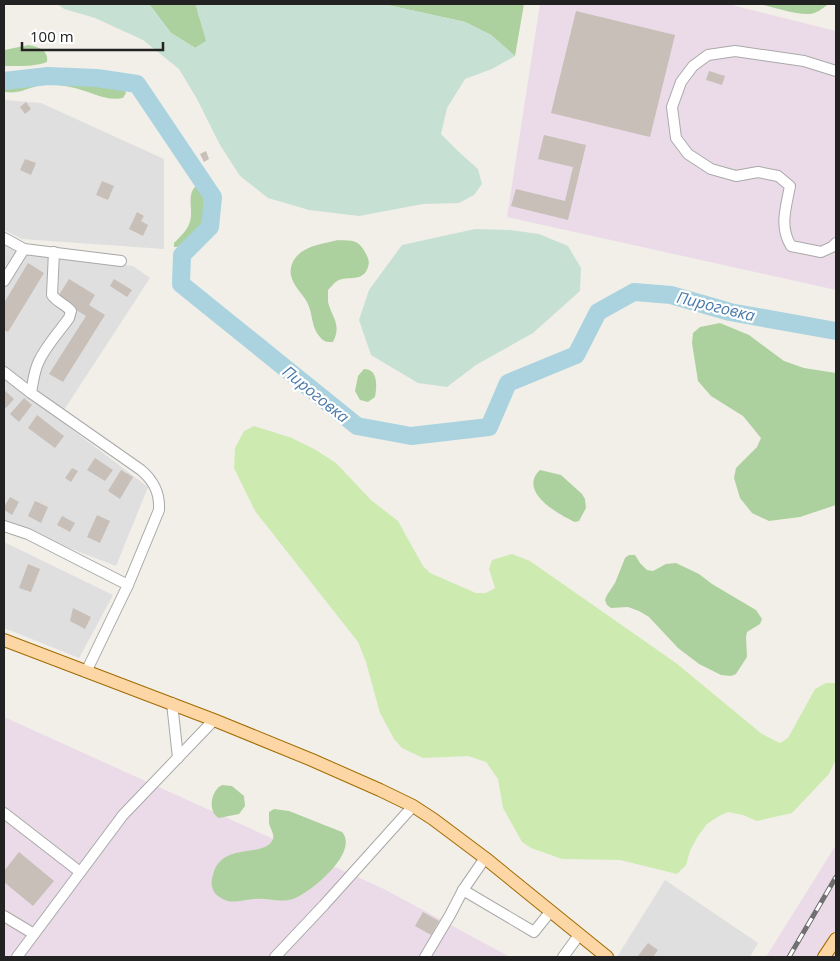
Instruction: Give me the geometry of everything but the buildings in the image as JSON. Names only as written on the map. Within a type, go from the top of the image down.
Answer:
[{"type":"main road","points":[[4,640],[214,720],[312,760],[413,806],[485,858],[607,957]]},
{"type":"main road","points":[[824,957],[836,939]]},
{"type":"street","points":[[836,71],[804,61],[734,51],[708,55],[693,66],[681,82],[672,107],[676,138],[688,154],[711,169],[736,176],[758,172],[778,176],[790,186],[784,221],[786,237],[791,246],[821,252],[836,244]]},
{"type":"street","points":[[4,238],[24,248],[120,261]]},
{"type":"street","points":[[4,280],[24,248]]},
{"type":"street","points":[[31,393],[39,361],[71,314],[69,308],[52,296],[54,252]]},
{"type":"street","points":[[4,372],[141,470],[154,483],[157,492],[159,510],[128,585],[86,672]]},
{"type":"street","points":[[4,526],[28,534],[128,585]]},
{"type":"street","points":[[172,703],[178,758]]},
{"type":"street","points":[[17,957],[123,815],[214,720]]},
{"type":"street","points":[[275,957],[413,806]]},
{"type":"street","points":[[4,813],[80,872]]},
{"type":"street","points":[[425,957],[463,890],[485,858]]},
{"type":"street","points":[[463,890],[534,932],[550,912]]},
{"type":"street","points":[[6,921],[34,934]]},
{"type":"street","points":[[563,957],[578,934]]},
{"type":"shaded area","points":[[540,4],[728,4],[836,31],[836,290],[507,217]]},
{"type":"shaded area","points":[[4,100],[41,103],[164,159],[164,249],[22,239],[4,230]]},
{"type":"shaded area","points":[[4,240],[34,255],[133,266],[150,278],[64,410],[4,365]]},
{"type":"shaded area","points":[[4,378],[148,487],[116,566],[4,523]]},
{"type":"shaded area","points":[[4,542],[113,595],[79,658],[4,628]]},
{"type":"shaded area","points":[[4,717],[384,889],[510,957],[4,957]]},
{"type":"shaded area","points":[[836,845],[836,957],[766,957]]},
{"type":"shaded area","points":[[665,880],[758,943],[750,957],[617,957]]},
{"type":"green space","points":[[57,4],[149,4],[171,33],[195,48],[206,41],[196,4],[383,4],[465,22],[491,35],[515,56],[492,69],[465,79],[447,108],[441,134],[478,169],[482,184],[474,195],[459,203],[423,204],[359,216],[309,210],[268,198],[240,176],[220,145],[197,99],[179,69],[143,40],[95,18],[64,9]]},
{"type":"green space","points":[[149,4],[196,4],[207,41],[195,48],[171,33]]},
{"type":"green space","points":[[383,4],[524,4],[515,56],[491,35],[465,22]]},
{"type":"green space","points":[[758,4],[827,5],[815,13],[804,14]]},
{"type":"green space","points":[[29,45],[40,48],[45,52],[47,62],[42,64],[4,66],[4,50]]},
{"type":"green space","points":[[13,75],[70,81],[108,82],[120,86],[126,93],[123,98],[116,99],[96,95],[77,88],[49,85],[23,91],[4,92],[4,76]]},
{"type":"green space","points":[[197,185],[206,200],[205,216],[191,240],[180,247],[174,247],[174,243],[189,224],[191,195]]},
{"type":"green space","points":[[475,229],[510,230],[539,234],[568,246],[581,268],[580,291],[533,333],[476,365],[447,387],[418,383],[371,355],[359,320],[369,290],[402,245]]},
{"type":"green space","points":[[338,240],[351,241],[360,245],[369,263],[363,275],[341,279],[328,290],[328,302],[337,330],[333,342],[329,342],[323,340],[317,333],[309,306],[294,283],[291,271],[295,258],[300,253],[312,247]]},
{"type":"green space","points":[[720,323],[749,335],[784,361],[804,368],[836,373],[836,505],[800,517],[769,521],[752,513],[740,498],[734,478],[736,468],[757,447],[761,438],[743,416],[711,396],[698,381],[692,343],[693,333],[700,327]]},
{"type":"green space","points":[[364,369],[372,372],[376,379],[375,397],[368,402],[360,400],[355,391],[358,376]]},
{"type":"green space","points":[[254,426],[292,438],[336,463],[371,500],[398,521],[423,566],[430,573],[476,593],[486,593],[495,588],[489,569],[492,560],[512,554],[530,561],[676,663],[762,734],[780,743],[788,738],[815,689],[826,683],[836,683],[836,759],[829,774],[792,813],[757,821],[743,815],[728,812],[719,816],[707,824],[698,836],[690,851],[686,865],[677,874],[620,860],[562,859],[531,848],[522,842],[503,808],[498,779],[486,762],[468,756],[423,758],[402,748],[394,739],[380,713],[366,662],[358,642],[255,511],[234,468],[235,448],[244,431]]},
{"type":"green space","points":[[540,470],[561,475],[582,494],[585,499],[586,508],[579,521],[575,522],[562,515],[547,505],[536,493],[534,478]]},
{"type":"green space","points":[[629,555],[635,555],[647,570],[653,571],[666,564],[676,563],[699,574],[712,584],[756,610],[762,619],[760,624],[747,632],[747,657],[736,674],[731,676],[721,675],[699,664],[678,648],[649,617],[639,611],[628,607],[611,608],[607,605],[605,600],[607,595],[615,583],[625,558]]},
{"type":"green space","points":[[222,785],[232,786],[244,796],[245,806],[239,814],[219,818],[215,815],[212,806],[213,796],[215,791]]},
{"type":"green space","points":[[274,809],[289,811],[342,832],[346,840],[339,860],[321,880],[293,899],[283,901],[255,899],[234,902],[217,895],[212,888],[212,877],[217,865],[224,858],[232,854],[267,846],[273,839],[269,823],[269,812]]},
{"type":"waterway","name":"Пироговка","points":[[4,81],[48,76],[97,78],[137,84],[213,197],[210,227],[182,255],[181,284],[357,426],[411,436],[489,427],[508,383],[576,355],[598,312],[634,292],[671,295],[730,312],[836,331]]},
{"type":"railway","points":[[789,957],[836,877]]}]
